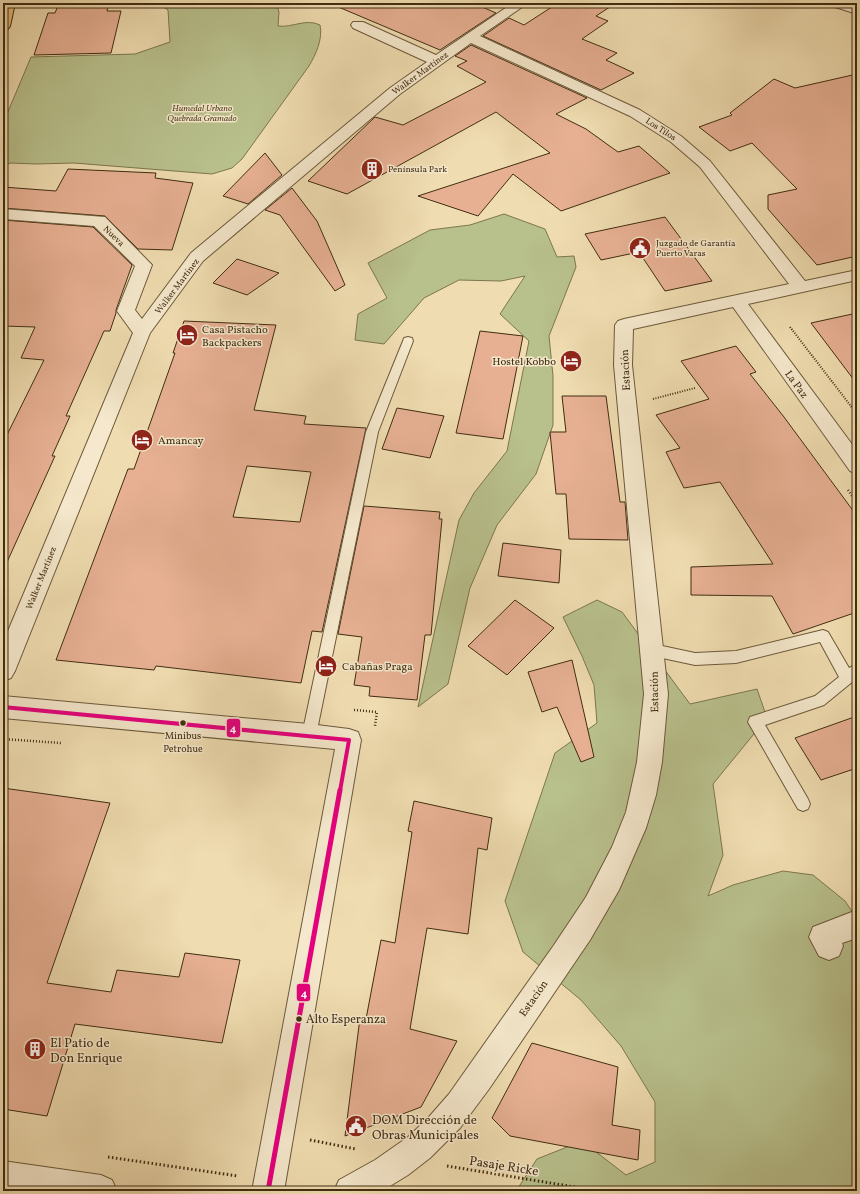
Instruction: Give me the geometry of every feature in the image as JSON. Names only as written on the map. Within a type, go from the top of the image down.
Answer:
[{"type":"main road","points":[[3,26],[9,3]]},
{"type":"street","name":"Walker Martínez","points":[[3,671],[142,332],[197,257],[395,91],[470,37],[522,3]]},
{"type":"street","points":[[836,3],[857,10]]},
{"type":"street","points":[[358,25],[437,61]]},
{"type":"street","name":"Los Tilos","points":[[470,37],[635,113],[676,139],[709,169],[801,287]]},
{"type":"street","name":"Nueva","points":[[3,214],[99,221],[144,265],[126,310],[142,332]]},
{"type":"street","name":"Estación","points":[[350,1191],[372,1181],[405,1159],[439,1129],[469,1096],[492,1058],[592,913],[615,870],[633,828],[644,793],[654,739],[656,694],[653,650],[623,364],[624,326],[857,275]]},
{"type":"street","name":"La Paz","points":[[737,301],[857,466]]},
{"type":"street","points":[[3,707],[308,734],[349,740],[268,1191]]},
{"type":"street","points":[[829,946],[823,937],[857,924]]},
{"type":"street","points":[[3,1176],[101,1191]]},
{"type":"lane","points":[[308,734],[372,432],[408,341]]},
{"type":"lane","points":[[653,650],[695,659],[736,657],[823,636],[852,674],[819,701],[755,722],[803,804]]},
{"type":"path","points":[[786,322],[857,414]]},
{"type":"path","points":[[628,406],[695,388]]},
{"type":"path","name":"Pasaje Ricke","points":[[278,1136],[308,1140],[405,1159],[599,1191]]},
{"type":"path","points":[[104,1156],[243,1177]]},
{"type":"green space","name":"Humedal Urbano Quebrada Gramado","points":[[157,3],[276,3],[279,12],[278,26],[288,26],[310,22],[320,25],[320,41],[309,66],[242,159],[232,168],[212,174],[74,163],[11,163],[3,165],[3,119],[7,114],[31,57],[135,54],[170,42],[168,10]]},
{"type":"green space","points":[[504,214],[545,229],[557,257],[574,256],[576,267],[549,336],[553,376],[553,425],[536,474],[497,525],[470,588],[448,684],[418,707],[459,520],[474,493],[507,451],[529,341],[500,314],[525,276],[501,281],[459,280],[424,298],[384,344],[355,340],[358,314],[387,298],[368,263],[430,230],[470,225]]},
{"type":"green space","points":[[597,600],[622,612],[690,704],[757,689],[767,718],[713,784],[723,855],[708,896],[733,885],[783,871],[813,875],[845,901],[857,919],[857,1191],[518,1191],[518,1188],[537,1159],[582,1141],[626,1175],[655,1162],[655,1102],[621,1046],[581,1000],[523,952],[505,901],[555,753],[597,723],[594,685],[563,617]]},
{"type":"building","points":[[59,3],[109,3],[107,11],[121,11],[111,53],[34,55],[48,13],[55,13]]},
{"type":"building","points":[[329,3],[473,3],[496,13],[440,50]]},
{"type":"building","points":[[558,3],[616,3],[596,16],[608,21],[582,39],[617,53],[606,60],[634,73],[601,90],[483,36],[509,18],[524,25]]},
{"type":"building","points":[[471,45],[587,98],[556,114],[586,129],[618,152],[639,146],[670,173],[561,211],[513,174],[478,216],[418,196],[550,153],[496,112],[347,194],[308,181],[375,117],[403,125],[486,82],[457,66],[467,61],[455,56]]},
{"type":"building","points":[[857,74],[857,256],[817,265],[768,209],[768,195],[797,189],[752,143],[730,151],[699,127],[732,115],[730,113],[774,79],[795,88]]},
{"type":"building","points":[[265,153],[282,175],[248,204],[223,196]]},
{"type":"building","points":[[68,169],[156,173],[155,178],[193,183],[172,250],[138,249],[105,216],[3,208],[3,187],[56,191]]},
{"type":"building","points":[[292,188],[317,221],[345,285],[335,291],[280,215],[265,210]]},
{"type":"building","name":"Juzgado de Garantía Puerto Varas","points":[[665,217],[712,281],[665,291],[639,252],[601,260],[585,234]]},
{"type":"building","points":[[3,220],[93,227],[132,265],[110,331],[104,331],[66,416],[70,416],[52,456],[55,456],[3,571],[3,443],[44,360],[21,358],[35,327],[3,326]]},
{"type":"building","points":[[237,259],[279,273],[247,295],[213,283]]},
{"type":"building","points":[[857,313],[857,384],[811,323]]},
{"type":"building","points":[[184,321],[276,325],[254,410],[306,416],[304,424],[366,428],[322,632],[312,631],[301,683],[156,666],[154,670],[56,660],[128,469],[134,469],[175,353],[173,353]],"holes":[[[247,466],[311,472],[300,522],[233,517]]]},
{"type":"building","points":[[480,331],[523,336],[503,439],[456,433]]},
{"type":"building","points":[[736,346],[756,372],[750,374],[784,417],[857,516],[857,612],[793,634],[772,596],[691,595],[691,567],[773,564],[720,482],[684,488],[666,452],[680,448],[656,415],[709,399],[681,361]]},
{"type":"building","points":[[562,396],[606,396],[620,502],[625,502],[628,540],[569,539],[566,494],[556,494],[550,432],[566,432]]},
{"type":"building","points":[[397,408],[444,416],[430,458],[382,449]]},
{"type":"building","points":[[364,506],[440,512],[439,519],[442,519],[431,635],[425,635],[417,700],[369,696],[370,687],[354,685],[362,637],[338,634]]},
{"type":"building","points":[[503,543],[561,550],[559,583],[498,576]]},
{"type":"building","points":[[515,600],[554,628],[507,675],[468,646]]},
{"type":"building","points":[[572,660],[594,757],[581,762],[557,707],[542,712],[528,672]]},
{"type":"building","points":[[857,716],[857,768],[821,780],[795,738]]},
{"type":"building","points":[[3,788],[110,803],[47,983],[111,992],[117,970],[179,977],[185,953],[240,960],[222,1043],[75,1024],[47,1116],[3,1109]]},
{"type":"building","points":[[414,801],[492,818],[487,850],[478,848],[468,934],[427,928],[410,1029],[457,1041],[421,1107],[345,1136],[360,1018],[366,1019],[381,940],[395,943],[412,832],[408,831]]},
{"type":"building","points":[[532,1043],[618,1067],[612,1125],[640,1130],[638,1160],[510,1136],[492,1118]]},
{"type":"transit line","name":"4","points":[[3,707],[349,740],[268,1191]]},
{"type":"place","name":"Península Park","points":[[372,169]]},
{"type":"place","name":"Juzgado de Garantía Puerto Varas","points":[[640,248]]},
{"type":"place","name":"Casa Pistacho Backpackers","points":[[187,335]]},
{"type":"place","name":"Hostel Kobbo","points":[[571,361]]},
{"type":"place","name":"Amancay","points":[[142,440]]},
{"type":"place","name":"Cabañas Praga","points":[[326,666]]},
{"type":"place","name":"Minibus Petrohue","points":[[183,723]]},
{"type":"place","name":"Alto Esperanza","points":[[299,1019]]},
{"type":"place","name":"El Patio de Don Enrique","points":[[35,1049]]},
{"type":"place","name":"DOM Dirección de Obras Municipales","points":[[356,1126]]}]
